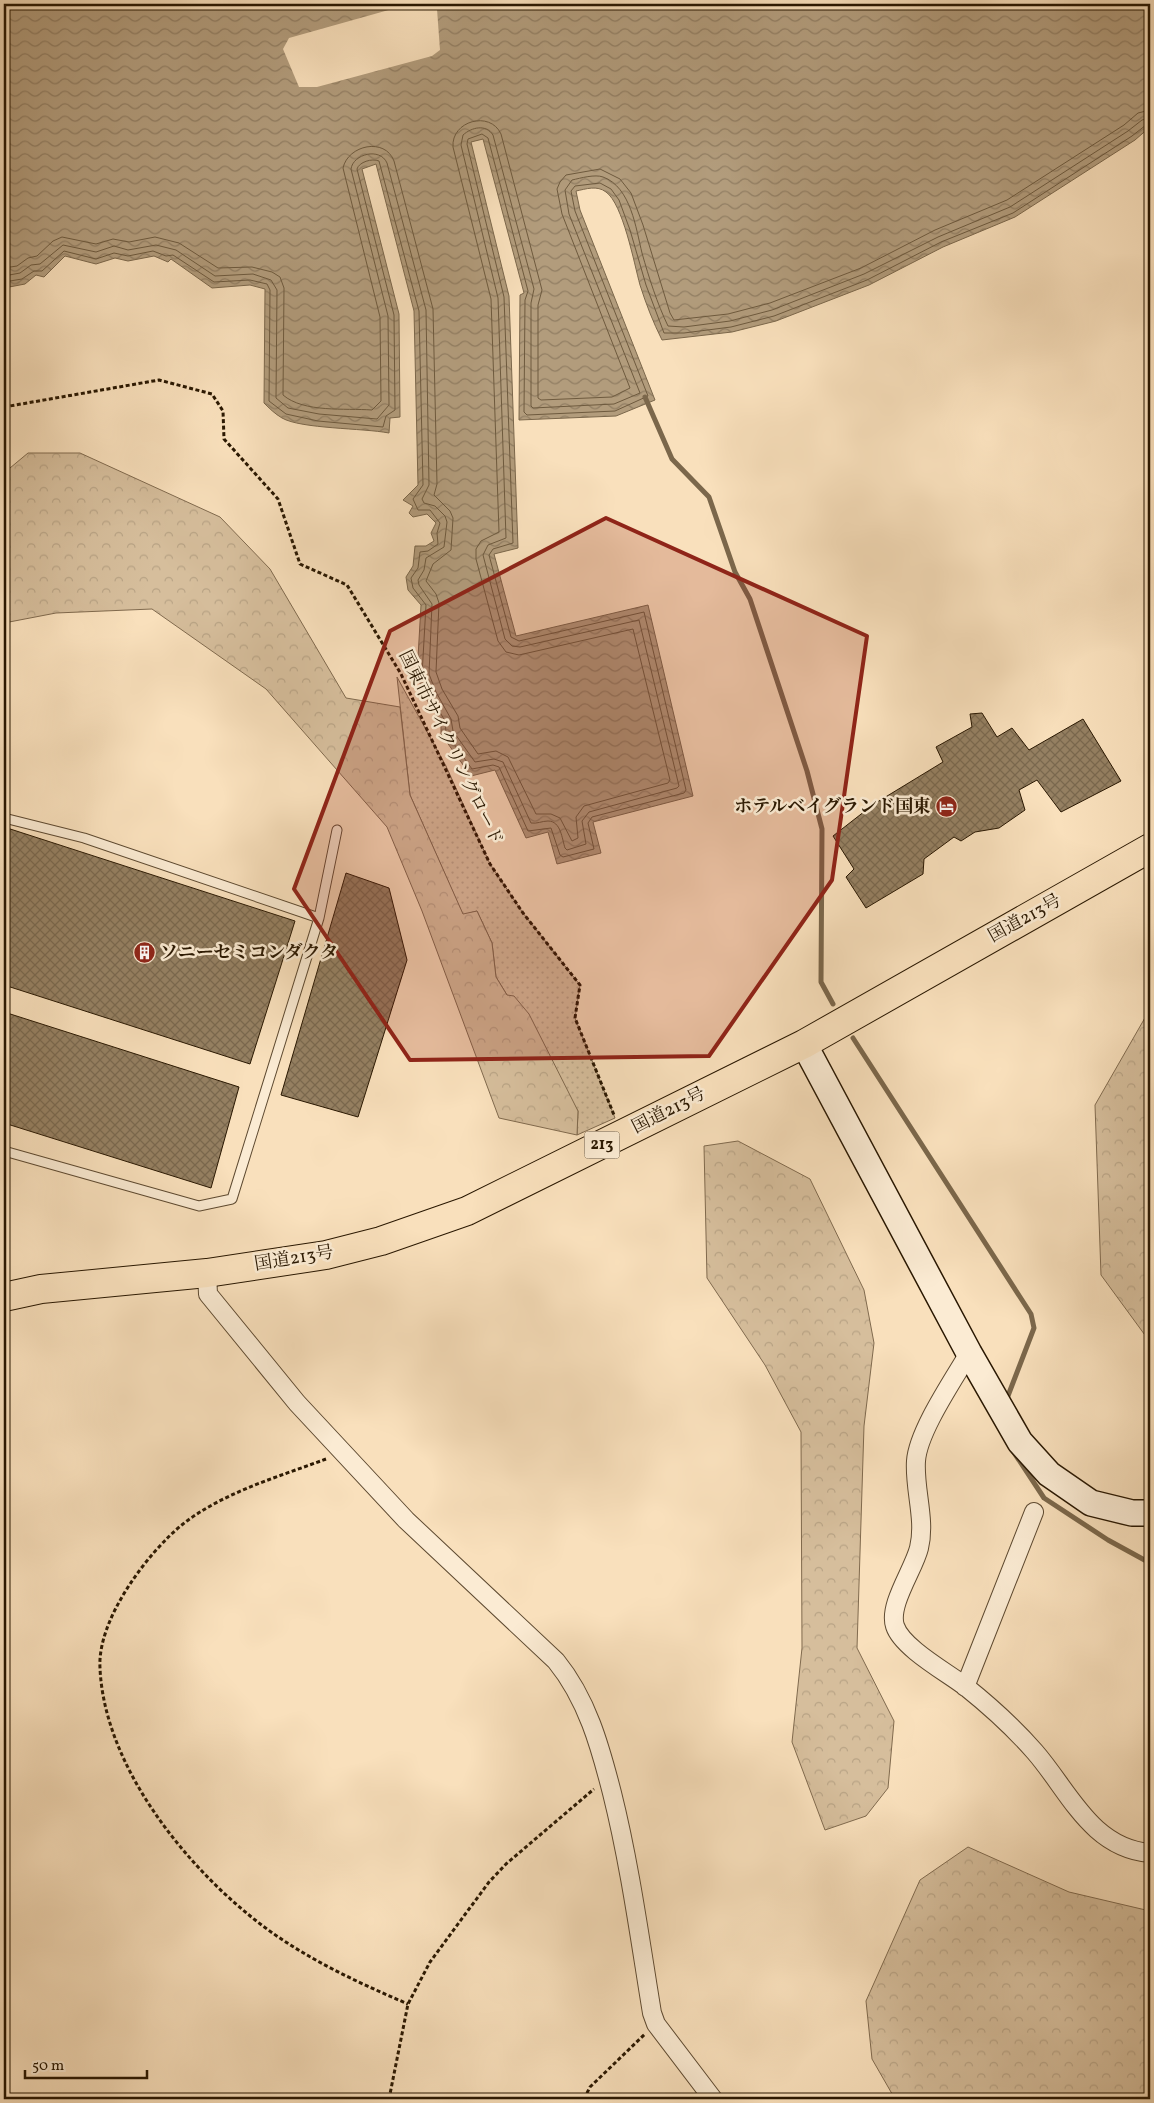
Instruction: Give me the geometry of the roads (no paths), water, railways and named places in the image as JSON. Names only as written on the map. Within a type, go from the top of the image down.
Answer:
[{"type":"highway","name":"国道213号","points":[[6,1293],[88,1283],[207,1273],[326,1255],[381,1241],[467,1211],[804,1044],[1150,848]]},
{"type":"street","points":[[804,1044],[1020,1442],[1049,1474],[1091,1504],[1132,1514],[1150,1513]]},
{"type":"street","points":[[207,1273],[208,1294],[297,1403],[406,1520],[546,1650],[565,1672],[582,1702],[599,1743],[608,1778],[622,1834],[652,2013],[656,2024],[713,2099]]},
{"type":"street","points":[[970,1353],[950,1386],[919,1446],[916,1459],[920,1544],[894,1613],[894,1625],[900,1635],[966,1687],[1018,1733],[1037,1754],[1082,1815],[1095,1828],[1124,1848],[1150,1853]]},
{"type":"street","points":[[966,1687],[1034,1512]]},
{"type":"lane","points":[[4,818],[84,838],[319,918]]},
{"type":"lane","points":[[4,1151],[199,1206],[232,1200],[319,918],[337,830]]},
{"type":"water","points":[[4,4],[1150,4],[1150,127],[1135,140],[1015,217],[943,247],[869,285],[776,321],[732,332],[662,340],[640,285],[618,208],[603,190],[591,188],[576,191],[580,210],[655,400],[616,416],[519,420],[520,295],[524,293],[483,139],[471,142],[509,296],[518,548],[494,554],[516,636],[648,605],[693,796],[593,822],[601,853],[557,864],[548,832],[526,838],[495,770],[471,776],[441,734],[441,723],[425,697],[417,675],[421,605],[408,590],[406,577],[413,566],[415,546],[426,546],[434,541],[431,533],[436,523],[427,514],[413,517],[409,513],[413,506],[403,500],[418,485],[414,311],[376,164],[362,169],[399,314],[400,417],[390,418],[389,433],[291,422],[279,416],[264,403],[265,289],[250,285],[212,288],[171,259],[168,262],[154,256],[128,261],[115,258],[96,264],[65,256],[44,277],[36,275],[25,284],[4,288]]},
{"type":"waterway","points":[[645,397],[672,459],[709,497],[735,572],[750,599],[807,771],[822,829],[821,982],[833,1004]]},
{"type":"waterway","points":[[853,1038],[1031,1314],[1034,1328],[1006,1401]]},
{"type":"waterway","points":[[1011,1448],[1044,1498],[1108,1540],[1150,1563]]},
{"type":"place","name":"ホテルベイグランド国東","points":[[947,807]]},
{"type":"place","name":"ソニーセミコンダクタ","points":[[144,953]]}]
